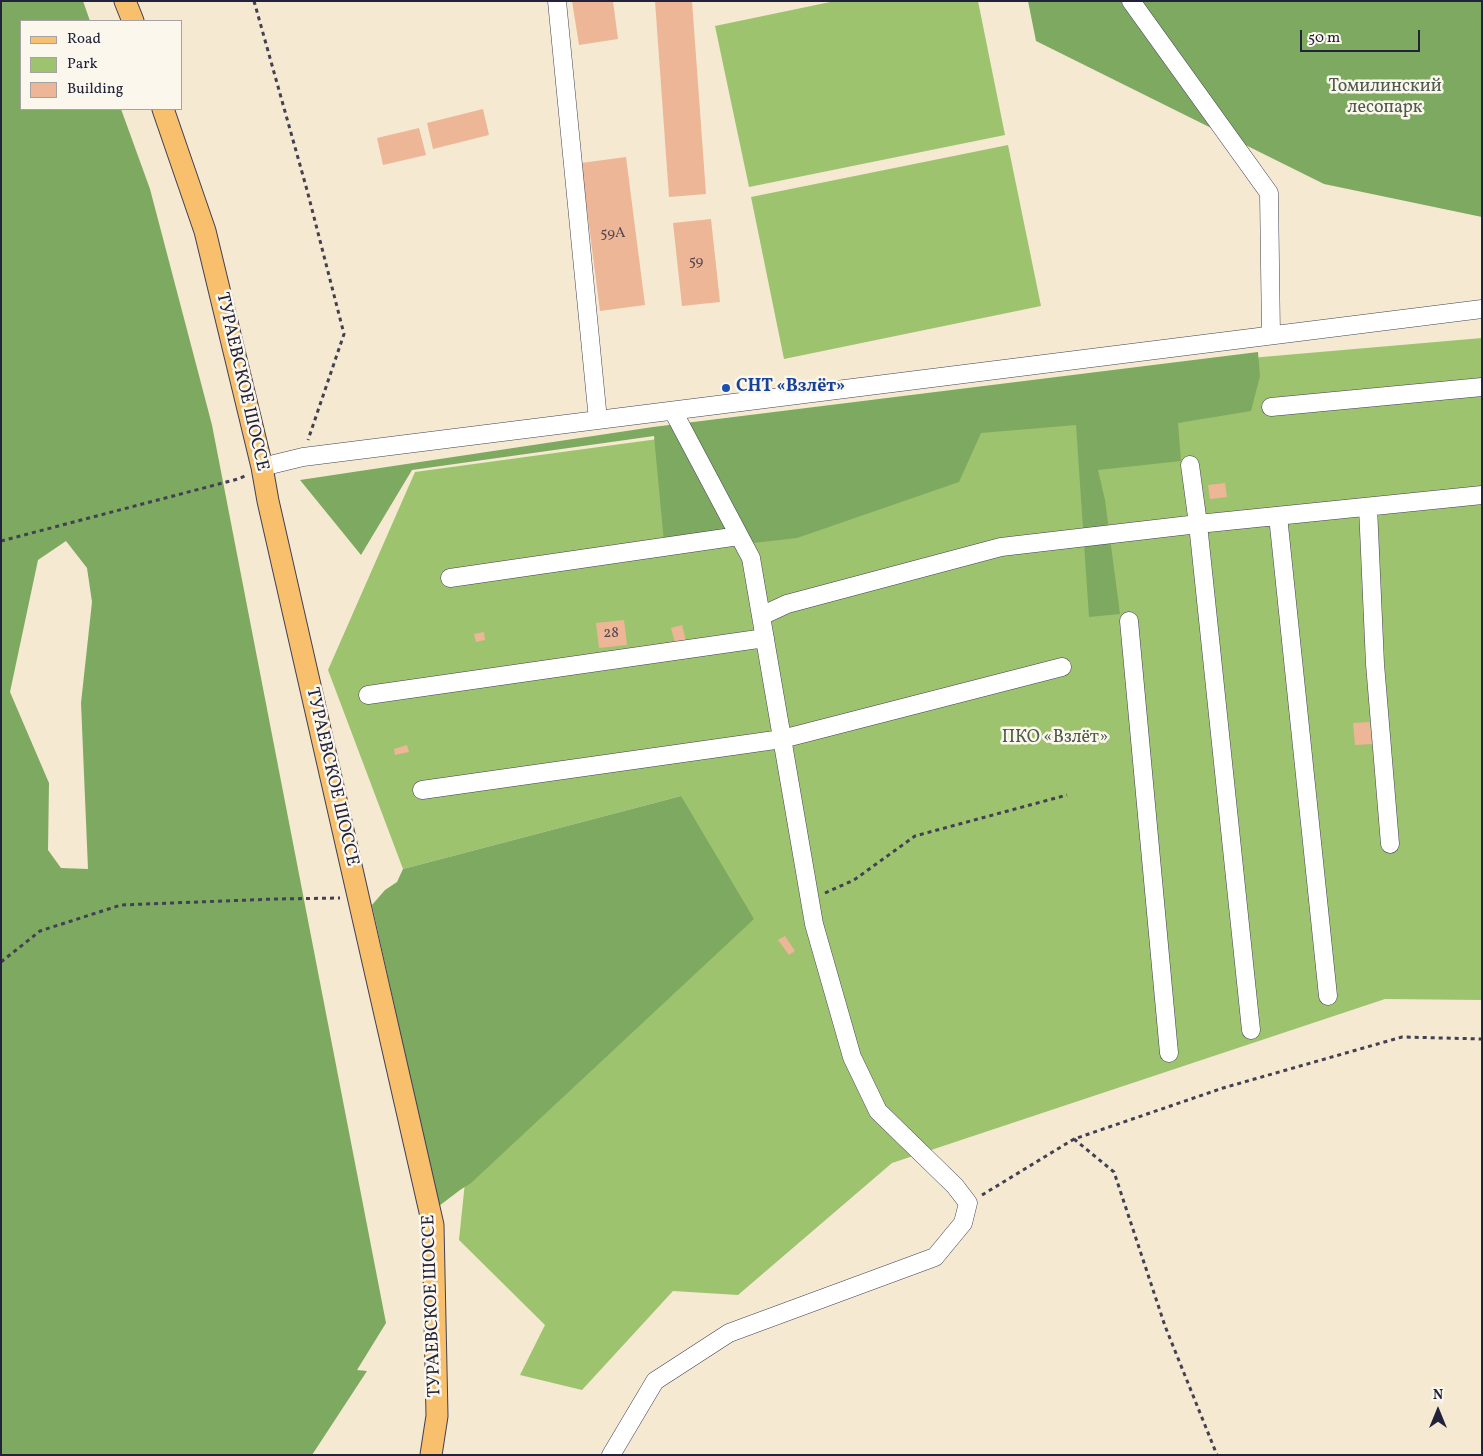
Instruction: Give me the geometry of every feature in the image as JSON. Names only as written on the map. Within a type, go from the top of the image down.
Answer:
[{"type":"main road","points":[[125,1],[133,20]]},
{"type":"main road","name":"ТУРАЕВСКОЕ ШОССЕ","points":[[164,110],[205,231],[262,467],[268,501],[433,1225],[437,1416],[430,1455]]},
{"type":"street","points":[[557,1],[598,420]]},
{"type":"street","points":[[1131,1],[1269,194],[1271,335]]},
{"type":"street","points":[[262,467],[302,457],[1482,309]]},
{"type":"street","points":[[1271,407],[1482,387]]},
{"type":"street","points":[[611,1455],[655,1381],[729,1334],[935,1257],[963,1223],[968,1203],[955,1186],[878,1111],[852,1057],[814,924],[751,558],[673,411]]},
{"type":"street","points":[[1190,465],[1198,524],[1251,1030]]},
{"type":"street","points":[[761,616],[786,604],[1001,547],[1198,524],[1482,496]]},
{"type":"street","points":[[1368,507],[1375,664],[1390,844]]},
{"type":"street","points":[[1278,516],[1328,996]]},
{"type":"street","points":[[450,578],[739,536]]},
{"type":"street","points":[[1129,621],[1169,1053]]},
{"type":"street","points":[[368,695],[765,638]]},
{"type":"street","points":[[422,790],[782,739],[1062,667]]},
{"type":"path","points":[[254,1],[307,190],[344,334],[302,457]]},
{"type":"path","points":[[1,541],[238,479],[262,467]]},
{"type":"path","points":[[810,900],[854,880],[915,836],[1067,795]]},
{"type":"path","points":[[1,962],[40,931],[122,905],[358,898]]},
{"type":"path","points":[[968,1203],[1074,1139],[1223,1088],[1402,1037],[1482,1039]]},
{"type":"path","points":[[1074,1139],[1114,1172],[1165,1326],[1217,1455]]},
{"type":"green space","points":[[1,1],[83,1],[90,20],[20,20],[20,110],[121,110],[150,189],[212,425],[386,1323],[357,1370],[367,1371],[312,1455],[1,1455]],"holes":[[[66,541],[87,568],[92,602],[81,703],[88,869],[61,868],[48,850],[49,783],[10,692],[38,560]]]},
{"type":"green space","points":[[835,1],[978,1],[1005,135],[749,187],[715,26]]},
{"type":"green space","name":"Томилинский лесопарк","points":[[1028,1],[1482,1],[1482,217],[1324,184],[1036,41]]},
{"type":"green space","points":[[1008,145],[1041,306],[784,359],[751,197]]},
{"type":"green space","name":"ПКО «Взлёт»","points":[[1482,338],[1482,1000],[1385,999],[892,1163],[738,1295],[673,1291],[582,1390],[520,1375],[545,1325],[459,1240],[465,1182],[681,796],[403,869],[328,670],[415,472],[1262,357]]},
{"type":"green space","points":[[1258,352],[1260,376],[1251,411],[1178,423],[1181,461],[1098,470],[1105,500],[1120,614],[1089,617],[1076,425],[981,433],[959,482],[797,538],[665,553],[654,436],[412,470],[361,555],[300,480],[653,427]]},
{"type":"green space","points":[[681,796],[754,919],[471,1183],[439,1206],[372,905],[385,890],[397,882],[403,869]]},
{"type":"building","points":[[572,1],[613,1],[618,39],[579,45]]},
{"type":"building","points":[[655,1],[692,1],[706,194],[669,197]]},
{"type":"building","points":[[483,109],[489,135],[433,149],[427,123]]},
{"type":"building","points":[[419,128],[426,155],[383,165],[377,138]]},
{"type":"building","points":[[626,157],[645,305],[600,311],[581,163]]},
{"type":"building","points":[[711,219],[720,302],[682,306],[673,223]]},
{"type":"building","points":[[1225,483],[1227,497],[1210,499],[1208,485]]},
{"type":"building","points":[[624,620],[627,645],[599,648],[596,623]]},
{"type":"building","points":[[682,625],[686,641],[675,643],[671,628]]},
{"type":"building","points":[[484,632],[485,640],[476,642],[474,634]]},
{"type":"building","points":[[1370,722],[1372,744],[1355,745],[1353,723]]},
{"type":"building","points":[[407,745],[409,752],[395,755],[394,749]]},
{"type":"building","points":[[785,936],[795,951],[789,955],[778,940]]},
{"type":"place","name":"СНТ «Взлёт»","points":[[726,388]]}]
